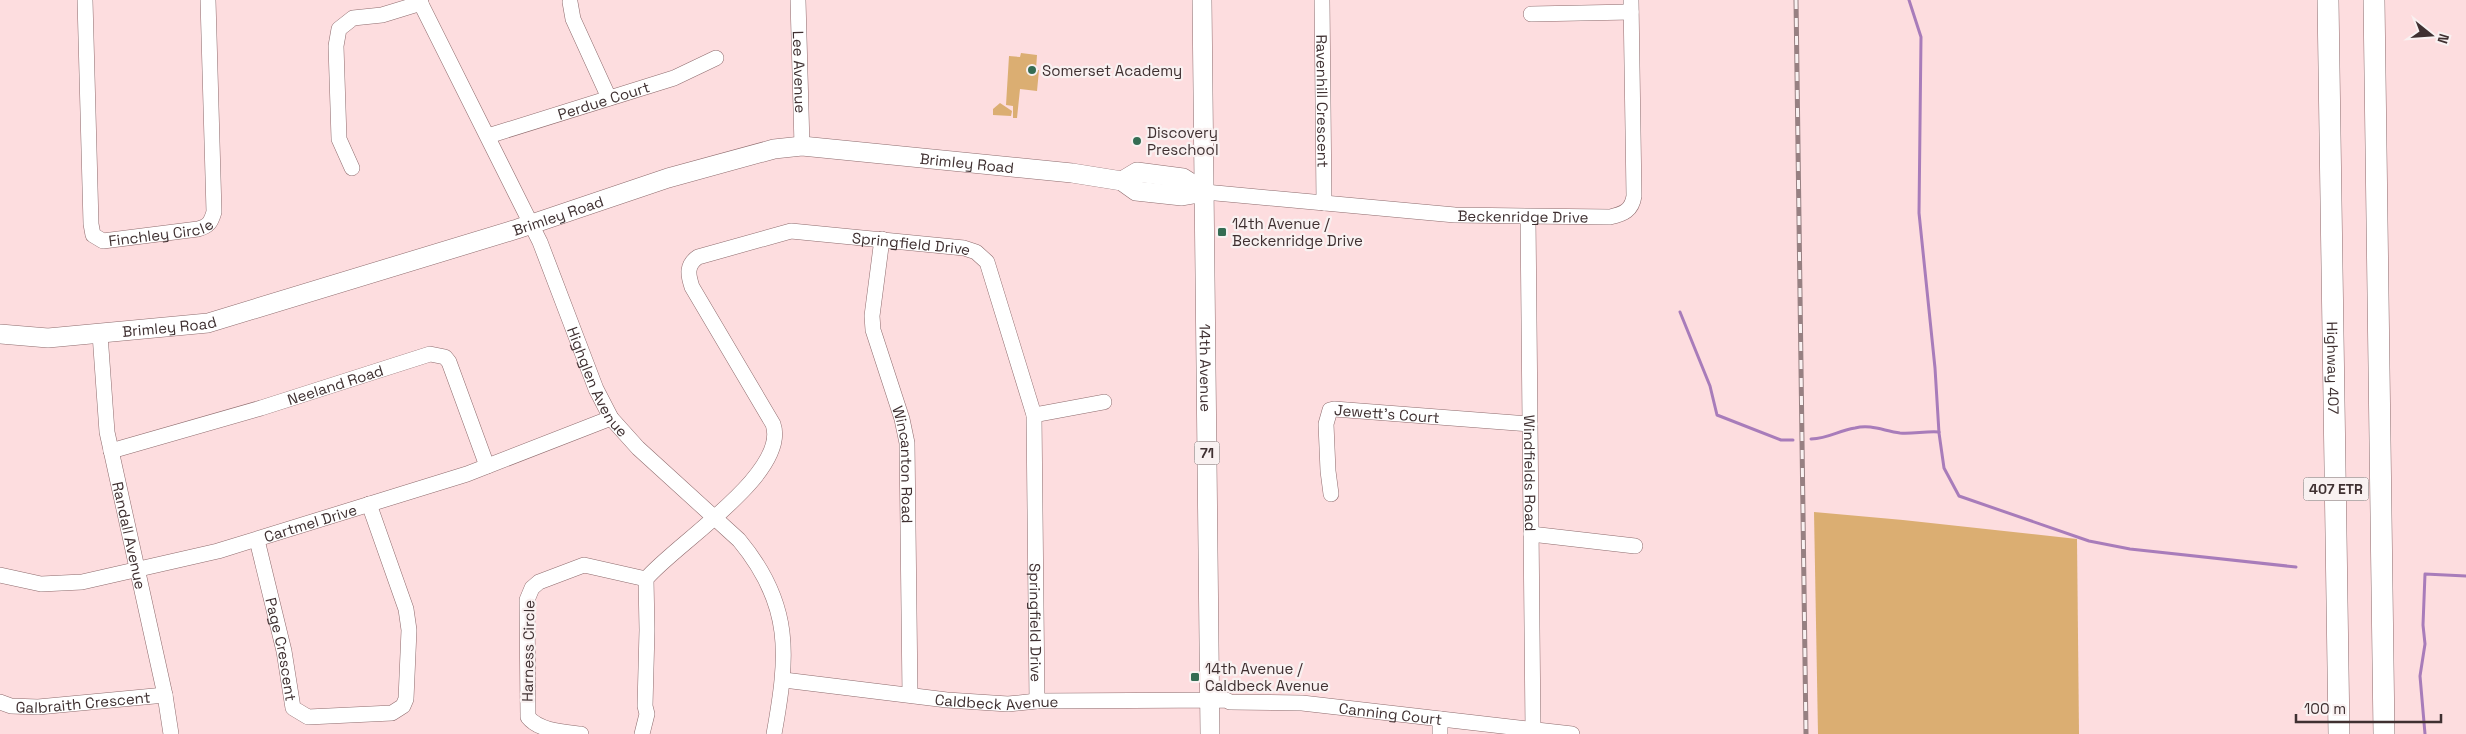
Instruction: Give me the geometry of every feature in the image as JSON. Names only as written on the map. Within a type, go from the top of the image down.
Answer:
[{"type":"highway","name":"Highway 407","points":[[2328,0],[2339,734]]},
{"type":"highway","name":"407 ETR","points":[[2374,0],[2384,734]]},
{"type":"main road","name":"14th Avenue","points":[[1202,0],[1210,734]]},
{"type":"main road","name":"Brimley Road","points":[[0,334],[40,338],[208,323],[532,224],[668,178],[774,149],[802,146],[1064,172],[1122,181],[1136,191],[1182,196],[1205,192]]},
{"type":"street","name":"Finchley Circle","points":[[85,0],[91,224],[93,235],[103,240],[198,229],[205,227],[212,218],[214,212],[208,0]]},
{"type":"street","name":"Lee Avenue","points":[[798,0],[802,146]]},
{"type":"street","name":"Ravenhill Crescent","points":[[1322,0],[1324,202]]},
{"type":"street","name":"Highglen Avenue","points":[[420,2],[532,224],[596,389],[612,418],[638,448],[739,540],[752,554],[771,588],[778,608],[782,629],[784,680],[774,734]]},
{"type":"street","points":[[352,168],[339,139],[336,46],[339,29],[352,18],[382,15],[420,2]]},
{"type":"street","points":[[570,2],[572,19],[609,98]]},
{"type":"street","name":"Beckenridge Drive","points":[[1205,192],[1455,215],[1610,217],[1622,214],[1633,203],[1631,6]]},
{"type":"street","points":[[1531,14],[1631,6]]},
{"type":"street","name":"Perdue Court","points":[[488,136],[674,78],[716,58]]},
{"type":"street","name":"Windfields Road","points":[[1528,217],[1533,730]]},
{"type":"street","name":"Springfield Drive","points":[[715,518],[748,486],[766,464],[775,440],[775,430],[692,287],[689,275],[692,261],[698,257],[790,231],[964,248],[976,252],[987,262],[1034,415],[1036,702]]},
{"type":"street","name":"Wincanton Road","points":[[882,240],[872,316],[873,330],[902,420],[907,443],[910,695]]},
{"type":"street","name":"Randall Avenue","points":[[100,334],[107,432],[165,695],[171,734]]},
{"type":"street","name":"Neeland Road","points":[[111,451],[261,408],[430,354],[445,357],[449,362],[487,466]]},
{"type":"street","points":[[1034,415],[1104,402]]},
{"type":"street","name":"Jewett's Court","points":[[1331,494],[1326,424],[1327,416],[1330,410],[1334,408],[1530,424]]},
{"type":"street","name":"Cartmel Drive","points":[[0,575],[30,583],[50,585],[82,582],[211,553],[487,466],[612,418]]},
{"type":"street","name":"Page Crescent","points":[[257,540],[284,652],[293,708],[308,718],[392,713],[404,706],[406,699],[408,630],[406,609],[369,504]]},
{"type":"street","points":[[642,734],[647,714],[645,706],[646,579],[656,567],[715,518]]},
{"type":"street","points":[[1531,534],[1635,546]]},
{"type":"street","name":"Harness Circle","points":[[581,734],[543,728],[533,722],[528,716],[527,600],[529,593],[539,582],[584,565],[646,579]]},
{"type":"street","name":"Caldbeck Avenue","points":[[784,680],[1008,704],[1210,700]]},
{"type":"street","name":"Galbraith Crescent","points":[[0,702],[12,706],[38,707],[165,695]]},
{"type":"street","name":"Canning Court","points":[[1210,700],[1302,702],[1440,726],[1533,730],[1572,734]]},
{"type":"shaded area","points":[[1021,53],[1037,55],[1036,70],[1039,70],[1037,91],[1020,89],[1017,118],[1013,118],[1013,106],[1006,105],[1009,56],[1020,57]]},
{"type":"shaded area","points":[[1000,103],[1012,111],[1011,116],[993,115],[993,109]]},
{"type":"shaded area","points":[[1814,512],[2077,539],[2079,734],[1818,734]]},
{"type":"waterway","points":[[1909,0],[1921,37],[1919,213],[1935,368],[1939,433],[1944,468],[1959,496],[2089,541],[2130,549],[2296,567]]},
{"type":"waterway","points":[[1680,312],[1710,386],[1717,415],[1781,440],[1793,440]]},
{"type":"waterway","points":[[1811,439],[1861,427],[1872,427],[1900,433],[1939,432]]},
{"type":"waterway","points":[[2425,734],[2420,676],[2425,644],[2423,625],[2425,574],[2466,576]]},
{"type":"railway","points":[[1796,0],[1806,734]]},
{"type":"place","name":"Somerset Academy","points":[[1032,70]]},
{"type":"place","name":"Discovery Preschool","points":[[1137,141]]},
{"type":"place","name":"14th Avenue / Beckenridge Drive","points":[[1222,232]]},
{"type":"place","name":"14th Avenue / Caldbeck Avenue","points":[[1195,677]]}]
